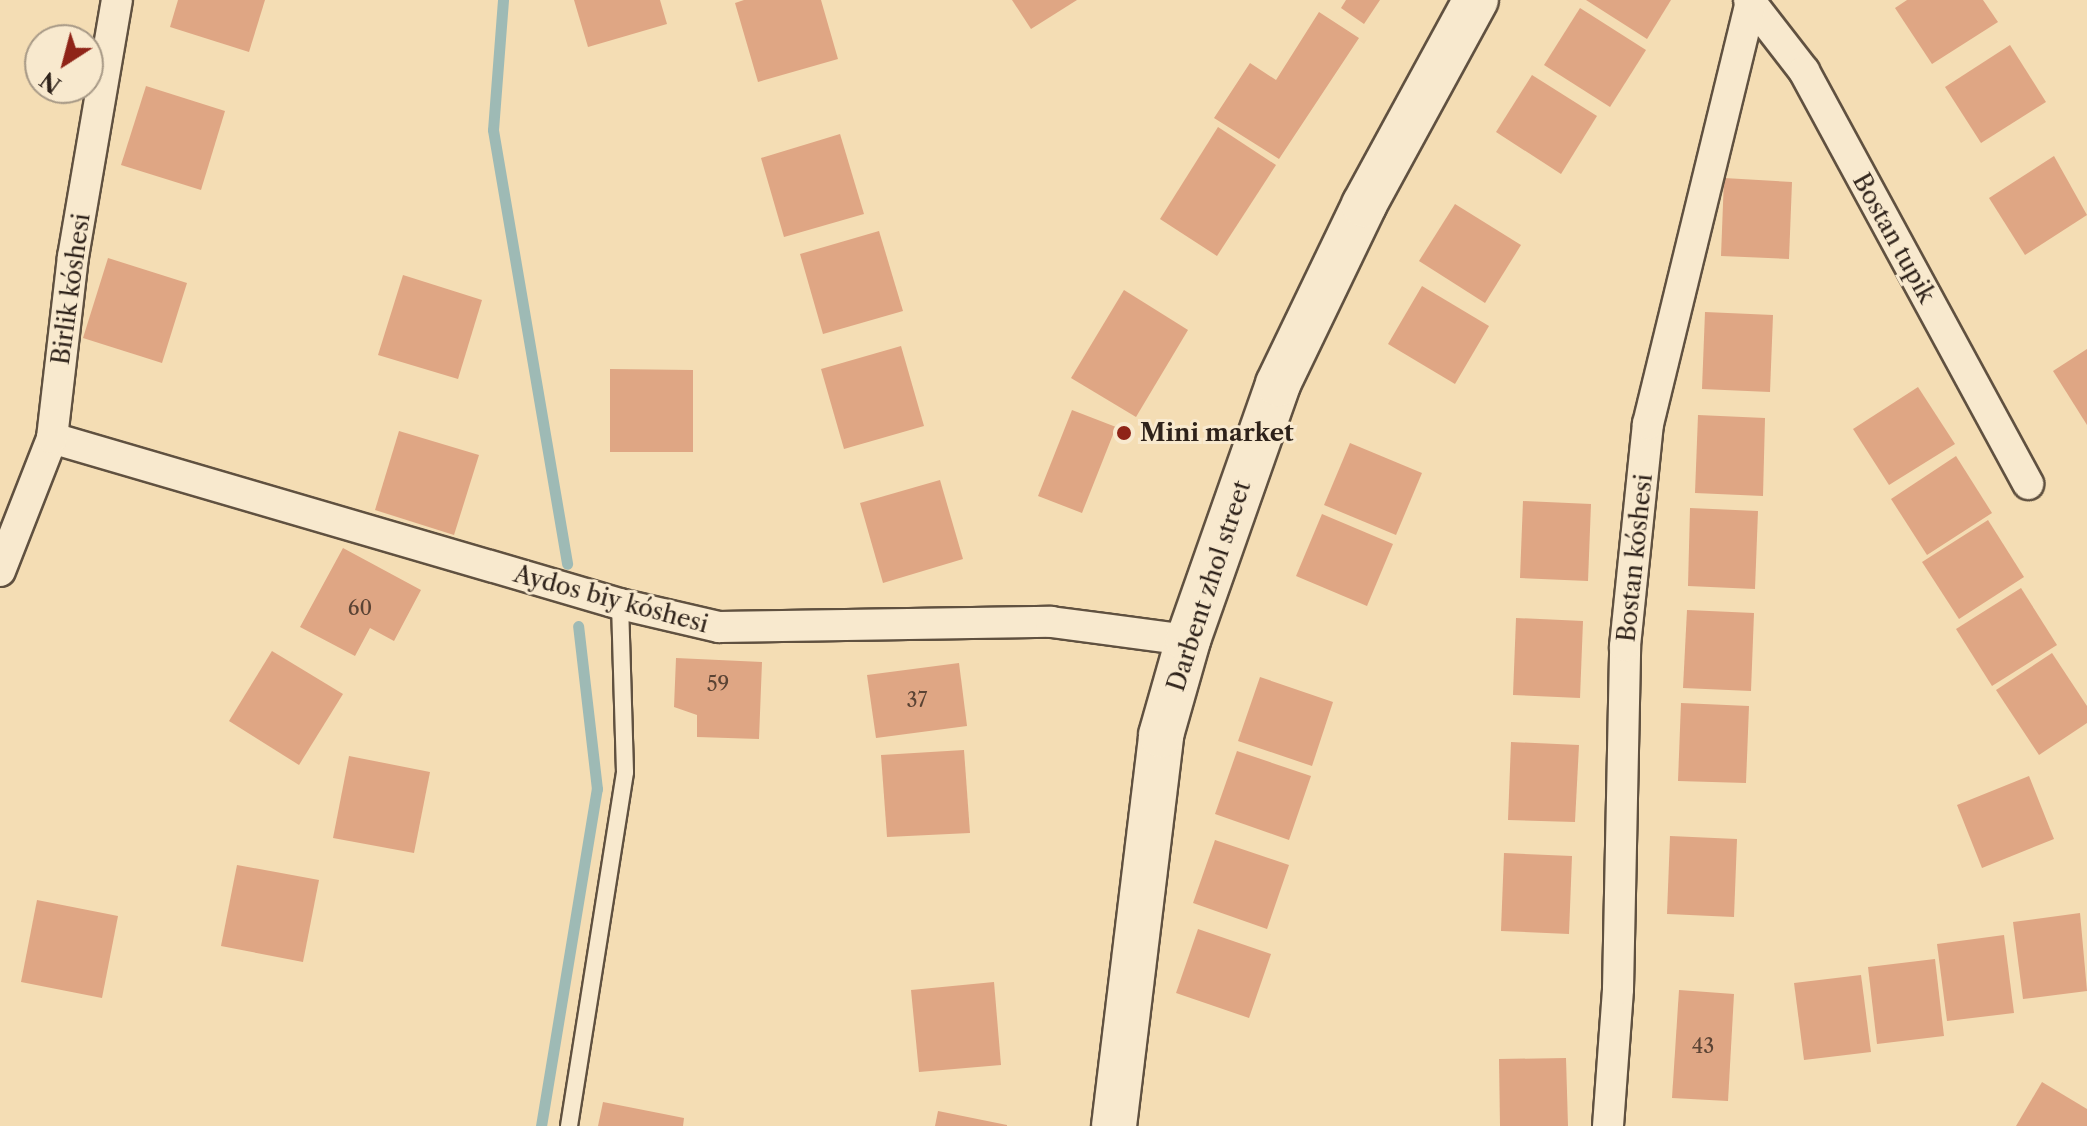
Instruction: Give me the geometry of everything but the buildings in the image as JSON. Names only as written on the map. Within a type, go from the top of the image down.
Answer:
[{"type":"main road","name":"Darbent zhol street","points":[[1114,1126],[1161,735],[1188,640],[1278,384],[1364,205],[1476,0]]},
{"type":"street","name":"Birlik kóshesi","points":[[0,571],[52,438],[73,257],[117,0]]},
{"type":"street","name":"Bostan tupik","points":[[1750,1],[1804,71],[2028,484]]},
{"type":"street","name":"Bostan kóshesi","points":[[1608,1126],[1618,989],[1625,646],[1648,424],[1750,1]]},
{"type":"street","name":"Aydos biy kóshesi","points":[[52,438],[620,604],[719,627],[1051,622],[1188,640]]},
{"type":"lane","points":[[569,1126],[625,772],[620,604]]},
{"type":"waterway","points":[[503,0],[493,130],[567,564]]},
{"type":"waterway","points":[[541,1126],[597,789],[578,626]]},
{"type":"place","name":"Mini market","points":[[1124,433]]}]
